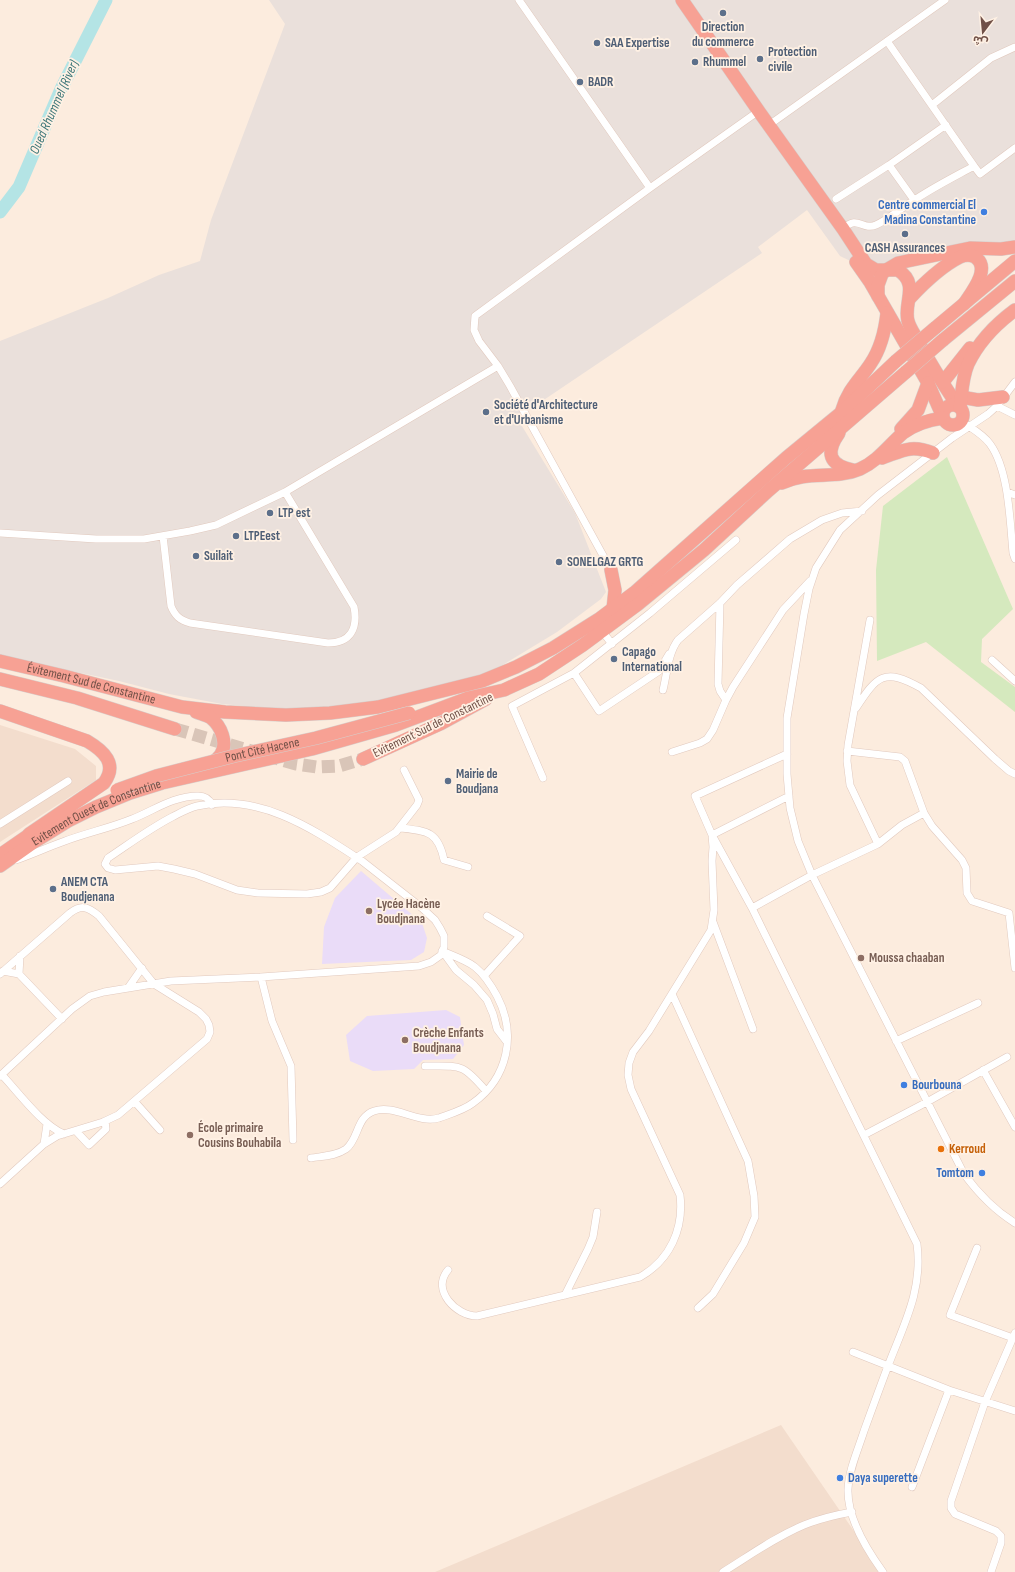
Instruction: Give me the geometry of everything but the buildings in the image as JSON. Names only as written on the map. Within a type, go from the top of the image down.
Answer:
[{"type":"highway","points":[[672,0],[870,282],[928,383],[943,416]]},
{"type":"highway","points":[[682,0],[866,264],[876,270],[898,270],[902,273],[908,283],[910,298],[907,314],[910,325],[962,412]]},
{"type":"highway","points":[[878,296],[879,279],[886,270],[898,263],[970,248],[981,247],[1001,249],[1015,247]]},
{"type":"highway","points":[[910,298],[951,262],[961,256],[968,255],[978,259],[982,272],[964,304]]},
{"type":"highway","points":[[409,716],[468,698],[504,690],[539,674],[602,631],[704,550],[768,491],[844,417],[896,361],[1015,261]]},
{"type":"highway","points":[[409,716],[482,681],[516,667],[553,648],[613,609],[635,592],[786,458],[906,372],[1015,281]]},
{"type":"highway","points":[[943,382],[982,333],[1015,301]]},
{"type":"highway","points":[[962,412],[964,377],[968,364],[985,338],[1000,322],[1015,310]]},
{"type":"highway","points":[[854,470],[840,467],[836,464],[831,455],[832,445],[844,417],[845,400],[851,388],[865,371],[877,352],[884,331],[887,313]]},
{"type":"highway","points":[[896,440],[899,432],[921,405],[928,383]]},
{"type":"highway","points":[[962,412],[978,400],[1000,402]]},
{"type":"highway","points":[[943,416],[944,409],[949,405],[962,412]]},
{"type":"highway","points":[[768,491],[786,481],[803,476],[838,474],[865,466],[874,460],[910,428],[917,424],[943,416]]},
{"type":"highway","points":[[874,460],[910,448],[918,448],[933,453]]},
{"type":"highway","points":[[611,570],[623,585],[635,592]]},
{"type":"highway","points":[[611,570],[615,590],[613,609]]},
{"type":"highway","name":"Évitement Sud de Constantine","points":[[0,661],[182,707]]},
{"type":"highway","name":"Évitement Sud de Constantine","points":[[0,679],[77,698],[175,729]]},
{"type":"highway","points":[[182,707],[226,712],[286,715],[330,713],[378,707],[482,681]]},
{"type":"highway","name":"Evitement Sud de Constantine","points":[[363,759],[440,724],[504,690]]},
{"type":"highway","points":[[182,707],[210,718],[219,727],[223,737],[223,748],[220,755],[200,775]]},
{"type":"highway","points":[[0,711],[87,741],[104,753],[109,762],[110,769],[108,778],[104,783],[29,834]]},
{"type":"highway","name":"Pont Cité Hacene","points":[[200,775],[312,749],[396,725],[409,716]]},
{"type":"highway","name":"Pont Cité Hacene","points":[[117,790],[156,776],[234,756],[409,716]]},
{"type":"highway","name":"Evitement Ouest de Constantine","points":[[1,862],[68,821],[96,807],[130,793],[162,783],[200,775]]},
{"type":"highway","name":"Evitement Ouest de Constantine","points":[[1,862],[29,834],[76,808],[117,790]]},
{"type":"street","points":[[519,0],[650,188]]},
{"type":"street","points":[[769,125],[945,0]]},
{"type":"street","points":[[887,41],[980,174],[1015,148]]},
{"type":"street","points":[[932,105],[991,58],[1014,50]]},
{"type":"street","points":[[611,570],[498,366],[479,341],[474,330],[474,316],[753,115]]},
{"type":"street","points":[[836,199],[889,165],[946,125]]},
{"type":"street","points":[[889,165],[914,200]]},
{"type":"street","points":[[843,229],[848,224],[853,222],[866,226],[876,225],[914,200],[974,166]]},
{"type":"street","points":[[0,533],[124,540],[163,536],[216,525],[285,492],[498,366]]},
{"type":"street","points":[[962,412],[1000,402],[1015,382]]},
{"type":"street","points":[[1000,402],[1015,415]]},
{"type":"street","points":[[962,412],[952,438],[878,494],[862,511],[840,530],[824,554],[811,580],[787,718],[786,774],[790,808],[798,841],[812,875],[896,1041],[964,1174],[978,1194],[1006,1217],[1015,1222]]},
{"type":"street","points":[[962,412],[994,450],[1001,469],[1007,492],[1013,553],[1015,559]]},
{"type":"street","points":[[163,536],[172,606],[174,612],[183,621],[328,643],[338,643],[350,635],[355,626],[356,617],[354,608],[285,492]]},
{"type":"street","points":[[1007,492],[1015,494]]},
{"type":"street","points":[[574,673],[599,711],[659,671],[678,640],[790,538],[822,520],[842,514],[862,511]]},
{"type":"street","points":[[543,778],[512,706],[574,673],[612,644],[736,540]]},
{"type":"street","points":[[672,752],[700,743],[707,738],[713,730],[726,700],[783,610],[811,580]]},
{"type":"street","points":[[720,603],[718,684],[720,691],[726,700]]},
{"type":"street","points":[[870,620],[847,751],[850,785],[878,844]]},
{"type":"street","points":[[602,631],[612,644]]},
{"type":"street","points":[[663,690],[674,645]]},
{"type":"street","points":[[992,660],[1015,681]]},
{"type":"street","points":[[854,710],[872,684],[883,677],[894,676],[906,679],[921,688],[1000,763],[1015,774]]},
{"type":"street","points":[[847,751],[900,758],[905,761],[924,813],[932,826],[962,860],[966,868],[967,893],[972,901],[1009,913],[1015,968]]},
{"type":"street","points":[[787,754],[695,796],[712,835],[752,908],[913,1233],[917,1244],[919,1270],[911,1308],[853,1462],[848,1490],[852,1512],[870,1553],[883,1572]]},
{"type":"street","points":[[65,1134],[57,1131],[47,1124],[1,1076],[62,1019],[90,996],[104,992],[171,981],[261,977],[419,966],[431,962],[441,955],[444,947],[444,936],[435,920],[357,857],[310,828],[266,809],[250,805],[212,804],[197,806],[185,810],[148,830],[108,858],[105,864],[108,868],[115,870],[158,866],[174,868],[195,874],[237,890],[258,893],[307,894],[321,892],[330,888],[357,857],[388,838],[400,828],[417,805],[419,800],[404,770]]},
{"type":"street","points":[[0,824],[68,781]]},
{"type":"street","points":[[1,862],[34,854],[64,841],[132,819],[155,807],[179,798],[197,796],[206,797],[212,804]]},
{"type":"street","points":[[712,835],[789,796]]},
{"type":"street","points":[[752,908],[812,875],[878,844],[902,825],[924,813]]},
{"type":"street","points":[[400,828],[429,832],[442,847],[444,860],[468,867]]},
{"type":"street","points":[[448,1270],[443,1280],[444,1293],[449,1302],[455,1309],[469,1316],[477,1316],[640,1277],[649,1272],[661,1261],[671,1248],[676,1236],[681,1207],[680,1195],[638,1108],[631,1090],[628,1075],[629,1063],[633,1052],[672,994],[706,939],[713,922],[712,835]]},
{"type":"street","points":[[0,1184],[44,1144],[57,1136],[106,1121],[118,1115],[207,1039],[210,1032],[206,1019],[199,1012],[154,984],[99,916],[92,910],[84,907],[77,908],[70,913],[2,972]]},
{"type":"street","points":[[484,976],[520,936],[487,916]]},
{"type":"street","points":[[713,922],[753,1029]]},
{"type":"street","points":[[311,1158],[333,1155],[346,1149],[352,1143],[364,1118],[374,1111],[384,1110],[419,1118],[437,1118],[472,1104],[486,1091],[498,1075],[507,1053],[508,1033],[503,1007],[488,980],[484,976],[474,967],[442,951]]},
{"type":"street","points":[[442,951],[456,970],[474,985],[487,1000],[493,1014],[497,1030],[507,1042]]},
{"type":"street","points":[[19,974],[20,956]]},
{"type":"street","points":[[128,988],[142,968]]},
{"type":"street","points":[[2,972],[19,974],[62,1019]]},
{"type":"street","points":[[261,977],[272,1022],[291,1066],[293,1140]]},
{"type":"street","points":[[672,994],[748,1161],[754,1196],[755,1217],[744,1243],[714,1294],[698,1308]]},
{"type":"street","points":[[896,1041],[978,1003]]},
{"type":"street","points":[[864,1135],[928,1102],[1007,1057]]},
{"type":"street","points":[[425,1066],[457,1066],[463,1068],[471,1074],[486,1091]]},
{"type":"street","points":[[983,1070],[1015,1127]]},
{"type":"street","points":[[135,1102],[160,1130]]},
{"type":"street","points":[[76,1131],[89,1145],[106,1129],[106,1121]]},
{"type":"street","points":[[44,1144],[47,1124]]},
{"type":"street","points":[[565,1296],[593,1237],[597,1212]]},
{"type":"street","points":[[977,1248],[950,1315],[1014,1335],[985,1402],[951,1502],[955,1514],[996,1531],[1000,1536],[1001,1543],[990,1572]]},
{"type":"street","points":[[853,1352],[950,1390],[1015,1411]]},
{"type":"street","points":[[912,1487],[950,1390]]},
{"type":"street","points":[[727,1571],[785,1534],[804,1525],[823,1518],[852,1512]]},
{"type":"shaded area","points":[[269,0],[1015,0],[1015,241],[869,270],[840,256],[807,210],[758,247],[762,253],[517,418],[575,513],[606,592],[601,599],[557,632],[501,666],[452,686],[381,701],[328,707],[280,709],[222,704],[169,694],[119,681],[0,656],[0,341],[108,298],[159,275],[200,261],[211,220],[285,24]]},
{"type":"shaded area","points":[[0,725],[75,749],[96,766],[96,780],[0,842]]},
{"type":"shaded area","name":"Lycée Hacène Boudjnana","points":[[361,871],[422,923],[427,938],[424,952],[411,960],[322,964],[324,927],[335,898]]},
{"type":"shaded area","name":"Crèche Enfants Boudjnana","points":[[446,1010],[460,1017],[464,1045],[453,1059],[423,1060],[414,1069],[373,1071],[350,1061],[346,1035],[367,1016]]},
{"type":"shaded area","points":[[781,1425],[882,1572],[435,1572]]},
{"type":"green space","points":[[947,457],[1013,609],[982,639],[981,662],[1015,687],[1015,712],[926,642],[877,661],[876,570],[883,506]]},
{"type":"waterway","name":"Oued Rhummel (River)","points":[[0,212],[19,187],[61,89],[106,0]]},
{"type":"tunnel","points":[[175,729],[296,764],[317,767],[339,766],[363,759]]},
{"type":"place","name":"Direction du commerce","points":[[723,13]]},
{"type":"place","name":"SAA Expertise","points":[[597,43]]},
{"type":"place","name":"Protection civile","points":[[760,59]]},
{"type":"place","name":"Rhummel","points":[[695,62]]},
{"type":"place","name":"BADR","points":[[580,82]]},
{"type":"place","name":"Centre commercial El Madina Constantine","points":[[984,212]]},
{"type":"place","name":"CASH Assurances","points":[[905,234]]},
{"type":"place","name":"Société d'Architecture et d'Urbanisme","points":[[486,412]]},
{"type":"place","name":"LTP est","points":[[270,513]]},
{"type":"place","name":"LTPEest","points":[[236,536]]},
{"type":"place","name":"Suilait","points":[[196,556]]},
{"type":"place","name":"SONELGAZ GRTG","points":[[559,562]]},
{"type":"place","name":"Capago International","points":[[614,659]]},
{"type":"place","name":"Mairie de Boudjana","points":[[448,781]]},
{"type":"place","name":"ANEM CTA Boudjenana","points":[[53,889]]},
{"type":"place","name":"Lycée Hacène Boudjnana","points":[[369,911]]},
{"type":"place","name":"Moussa chaaban","points":[[861,958]]},
{"type":"place","name":"Crèche Enfants Boudjnana","points":[[405,1040]]},
{"type":"place","name":"Bourbouna","points":[[904,1085]]},
{"type":"place","name":"École primaire Cousins Bouhabila","points":[[190,1135]]},
{"type":"place","name":"Kerroud","points":[[941,1149]]},
{"type":"place","name":"Tomtom","points":[[982,1173]]},
{"type":"place","name":"Daya superette","points":[[840,1478]]}]
